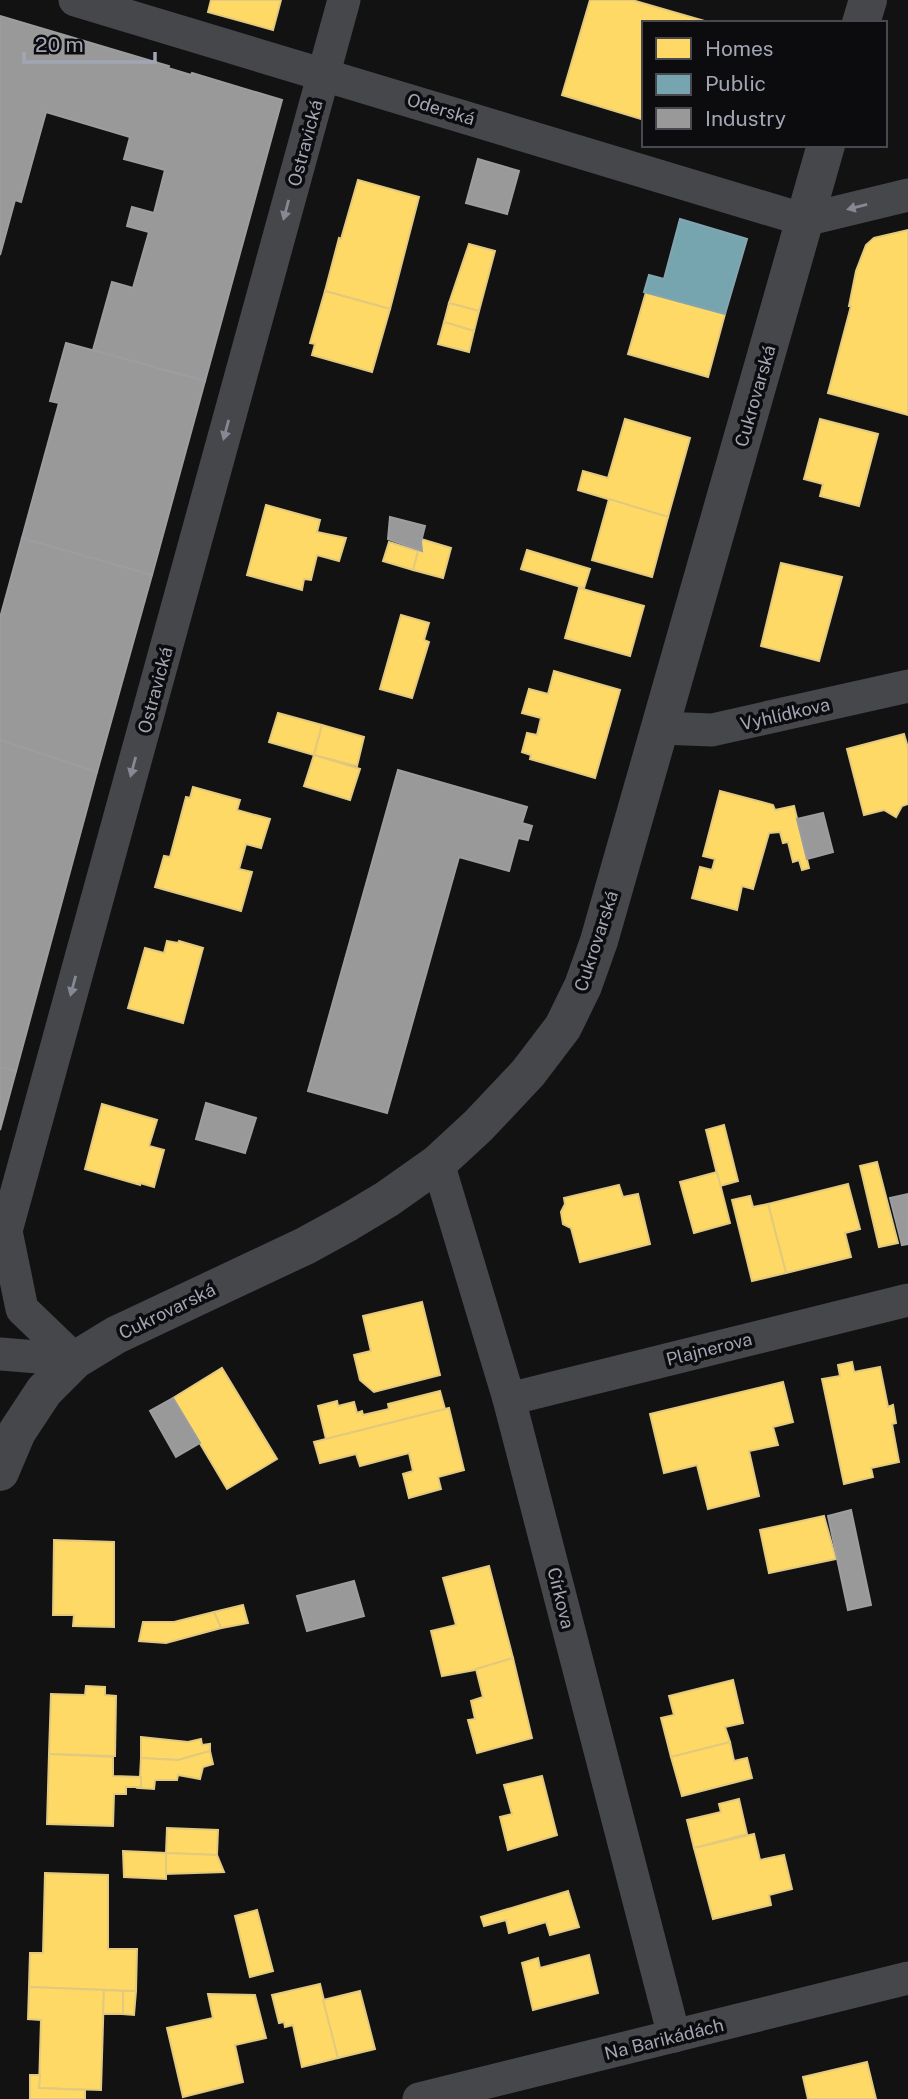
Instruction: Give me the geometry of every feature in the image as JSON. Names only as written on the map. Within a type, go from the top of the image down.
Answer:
[{"type":"street","name":"Oderská","points":[[75,0],[805,220]]},
{"type":"street","name":"Ostravická","points":[[75,1360],[22,1309],[6,1231],[344,0]]},
{"type":"street","points":[[862,21],[868,0]]},
{"type":"street","name":"Cukrovarská","points":[[0,1472],[17,1432],[44,1391],[75,1360],[116,1335],[348,1223],[439,1163],[528,1073],[563,1027],[583,986],[599,941],[825,147]]},
{"type":"street","points":[[805,220],[908,195]]},
{"type":"street","name":"Vyhlídkova","points":[[660,728],[712,730],[908,686]]},
{"type":"street","name":"Církova","points":[[439,1163],[509,1399],[674,2036]]},
{"type":"street","name":"Plajnerova","points":[[509,1399],[908,1300]]},
{"type":"street","points":[[0,1354],[75,1360]]},
{"type":"street","name":"Na Barikádách","points":[[419,2099],[908,1978]]},
{"type":"building: Homes","points":[[211,0],[281,0],[273,30],[208,12]]},
{"type":"building: Homes","points":[[590,0],[632,0],[705,21],[642,21],[642,119],[562,95]]},
{"type":"building: Homes","points":[[358,180],[419,197],[390,309],[325,291]]},
{"type":"building: Homes","points":[[908,230],[908,415],[828,393],[851,306],[856,271],[866,245],[874,238]]},
{"type":"building: Homes","points":[[469,244],[495,251],[479,311],[449,303]]},
{"type":"building: Homes","points":[[325,291],[390,309],[372,372],[312,355],[315,344],[310,343]]},
{"type":"building: Homes","points":[[646,292],[725,314],[708,377],[628,354]]},
{"type":"building: Homes","points":[[449,303],[479,311],[474,331],[444,322]]},
{"type":"building: Homes","points":[[444,322],[474,331],[469,352],[438,344]]},
{"type":"building: Homes","points":[[625,419],[690,438],[668,517],[578,490],[583,471],[608,478]]},
{"type":"building: Homes","points":[[820,419],[878,434],[859,506],[820,496],[823,484],[804,479]]},
{"type":"building: Homes","points":[[609,499],[668,517],[652,577],[592,560]]},
{"type":"building: Homes","points":[[266,505],[320,520],[317,532],[346,538],[339,561],[317,555],[311,580],[304,579],[302,590],[247,575]]},
{"type":"building: Homes","points":[[421,539],[451,548],[443,578],[413,570],[418,550],[422,551]]},
{"type":"building: Homes","points":[[389,542],[418,551],[413,570],[383,561]]},
{"type":"building: Homes","points":[[527,550],[590,569],[584,588],[521,569]]},
{"type":"building: Homes","points":[[781,563],[842,577],[819,661],[761,646]]},
{"type":"building: Homes","points":[[579,588],[644,606],[630,656],[565,638]]},
{"type":"building: Homes","points":[[401,615],[429,623],[424,640],[429,642],[412,698],[380,689]]},
{"type":"building: Homes","points":[[554,671],[620,690],[595,778],[530,759],[531,755],[522,752],[527,733],[537,735],[541,718],[522,713],[529,689],[548,694]]},
{"type":"building: Homes","points":[[278,713],[322,725],[314,755],[269,742]]},
{"type":"building: Homes","points":[[322,725],[364,737],[357,766],[314,755]]},
{"type":"building: Homes","points":[[904,734],[908,748],[908,804],[902,806],[896,817],[884,810],[864,815],[847,749]]},
{"type":"building: Homes","points":[[314,755],[360,769],[350,800],[304,786]]},
{"type":"building: Homes","points":[[193,787],[240,800],[237,810],[270,819],[261,848],[246,844],[239,869],[252,872],[241,911],[155,887],[164,856],[170,857],[186,797],[190,798]]},
{"type":"building: Homes","points":[[720,791],[773,805],[775,810],[794,806],[809,868],[802,870],[799,860],[793,862],[788,842],[783,843],[780,832],[769,833],[753,889],[742,886],[737,910],[692,898],[700,867],[712,870],[715,859],[703,856]]},
{"type":"building: Homes","points":[[167,941],[179,941],[203,948],[183,1023],[128,1008],[145,948],[164,953]]},
{"type":"building: Homes","points":[[102,1104],[157,1120],[149,1146],[164,1150],[154,1187],[85,1169]]},
{"type":"building: Homes","points":[[724,1125],[738,1181],[720,1186],[706,1130]]},
{"type":"building: Homes","points":[[877,1162],[898,1243],[879,1247],[860,1166]]},
{"type":"building: Homes","points":[[717,1172],[730,1223],[694,1233],[680,1182]]},
{"type":"building: Homes","points":[[848,1184],[860,1229],[845,1233],[851,1257],[786,1273],[768,1204]]},
{"type":"building: Homes","points":[[619,1185],[623,1197],[638,1194],[650,1244],[580,1262],[571,1228],[563,1224],[561,1212],[565,1204],[564,1198]]},
{"type":"building: Homes","points":[[750,1196],[753,1207],[768,1204],[786,1273],[752,1281],[732,1200]]},
{"type":"building: Homes","points":[[422,1302],[440,1375],[374,1392],[360,1380],[354,1355],[371,1351],[363,1316]]},
{"type":"building: Homes","points":[[852,1362],[854,1372],[880,1367],[888,1407],[893,1405],[896,1423],[892,1424],[899,1462],[871,1468],[873,1477],[844,1484],[822,1379],[840,1376],[838,1365]]},
{"type":"building: Homes","points":[[222,1368],[277,1459],[227,1489],[173,1398]]},
{"type":"building: Homes","points":[[783,1382],[793,1422],[773,1427],[778,1445],[749,1451],[759,1496],[708,1509],[697,1465],[664,1473],[650,1414]]},
{"type":"building: Homes","points":[[440,1391],[445,1409],[326,1439],[318,1406],[337,1401],[338,1406],[354,1402],[357,1413],[362,1411],[363,1415],[389,1409],[388,1404]]},
{"type":"building: Homes","points":[[449,1408],[464,1470],[438,1477],[441,1489],[409,1498],[403,1474],[413,1471],[409,1453],[360,1466],[356,1454],[320,1463],[314,1442]]},
{"type":"building: Homes","points":[[824,1516],[836,1559],[769,1573],[760,1530]]},
{"type":"building: Homes","points":[[54,1540],[114,1542],[114,1627],[73,1626],[74,1615],[53,1615]]},
{"type":"building: Homes","points":[[489,1566],[513,1658],[475,1670],[442,1676],[431,1631],[456,1625],[443,1578]]},
{"type":"building: Homes","points":[[243,1605],[248,1623],[221,1628],[214,1612]]},
{"type":"building: Homes","points":[[214,1612],[221,1628],[166,1643],[139,1641],[143,1622],[174,1622]]},
{"type":"building: Homes","points":[[513,1658],[532,1738],[477,1753],[468,1720],[475,1719],[471,1701],[483,1697],[476,1669]]},
{"type":"building: Homes","points":[[733,1680],[743,1723],[725,1727],[730,1742],[671,1757],[661,1718],[674,1715],[669,1696]]},
{"type":"building: Homes","points":[[86,1686],[105,1687],[105,1695],[116,1696],[115,1756],[49,1754],[51,1694],[85,1695]]},
{"type":"building: Homes","points":[[141,1737],[188,1742],[201,1739],[202,1745],[210,1744],[210,1751],[178,1760],[141,1758]]},
{"type":"building: Homes","points":[[730,1742],[734,1761],[747,1758],[752,1778],[682,1796],[671,1757]]},
{"type":"building: Homes","points":[[210,1751],[213,1764],[203,1767],[200,1779],[178,1775],[177,1780],[155,1780],[154,1789],[139,1788],[141,1758],[178,1760]]},
{"type":"building: Homes","points":[[49,1754],[113,1757],[113,1776],[141,1777],[141,1787],[126,1787],[126,1794],[114,1794],[113,1826],[47,1824]]},
{"type":"building: Homes","points":[[542,1776],[557,1835],[508,1850],[500,1817],[512,1814],[504,1785]]},
{"type":"building: Homes","points":[[739,1799],[747,1834],[694,1848],[687,1820],[721,1812],[719,1804]]},
{"type":"building: Homes","points":[[167,1828],[218,1830],[217,1855],[166,1853]]},
{"type":"building: Homes","points":[[754,1834],[760,1860],[784,1855],[792,1889],[769,1895],[771,1905],[713,1919],[694,1848]]},
{"type":"building: Homes","points":[[123,1851],[166,1853],[166,1879],[124,1877]]},
{"type":"building: Homes","points":[[166,1853],[217,1855],[224,1872],[166,1874]]},
{"type":"building: Homes","points":[[45,1873],[108,1875],[108,1949],[137,1949],[136,1991],[29,1987],[30,1953],[43,1953]]},
{"type":"building: Homes","points":[[568,1891],[579,1927],[550,1935],[546,1922],[509,1933],[506,1920],[484,1926],[481,1917]]},
{"type":"building: Homes","points":[[257,1910],[273,1971],[250,1977],[235,1916]]},
{"type":"building: Homes","points":[[589,1955],[598,1993],[533,2010],[522,1963],[538,1958],[540,1968]]},
{"type":"building: Homes","points":[[320,1984],[338,2058],[302,2067],[293,2025],[285,2027],[284,2022],[279,2023],[272,1995]]},
{"type":"building: Homes","points":[[29,1987],[104,1990],[101,2090],[39,2088],[41,2020],[28,2019]]},
{"type":"building: Homes","points":[[104,1990],[123,1991],[123,2014],[103,2014]]},
{"type":"building: Homes","points":[[123,1991],[136,1991],[134,2015],[123,2014]]},
{"type":"building: Homes","points":[[360,1991],[375,2049],[338,2058],[323,2000]]},
{"type":"building: Homes","points":[[208,1994],[255,1995],[266,2038],[235,2045],[243,2082],[183,2097],[167,2028],[213,2018]]},
{"type":"building: Homes","points":[[867,2062],[876,2099],[808,2099],[803,2077]]},
{"type":"building: Homes","points":[[30,2075],[40,2075],[39,2088],[85,2090],[85,2099],[30,2099]]},
{"type":"building: Public","points":[[680,219],[747,239],[725,314],[644,292],[649,275],[664,279]]},
{"type":"building: Industry","points":[[0,16],[282,100],[205,381],[93,350],[112,282],[133,288],[149,232],[127,226],[132,207],[154,213],[165,170],[124,159],[130,137],[46,112],[21,202],[15,200],[0,255]]},
{"type":"building: Industry","points":[[478,159],[519,171],[507,214],[466,203]]},
{"type":"building: Industry","points":[[66,343],[205,381],[152,575],[22,538],[59,403],[50,401]]},
{"type":"building: Industry","points":[[390,517],[425,526],[422,551],[388,539]]},
{"type":"building: Industry","points":[[22,538],[152,575],[97,772],[0,740],[0,618]]},
{"type":"building: Industry","points":[[0,740],[97,772],[16,1071],[0,1067]]},
{"type":"building: Industry","points":[[398,770],[527,807],[522,823],[532,826],[528,840],[518,838],[509,871],[459,857],[387,1113],[308,1091]]},
{"type":"building: Industry","points":[[823,813],[833,852],[807,859],[797,819]]},
{"type":"building: Industry","points":[[0,1067],[16,1071],[0,1130]]},
{"type":"building: Industry","points":[[206,1103],[256,1118],[245,1153],[196,1139]]},
{"type":"building: Industry","points":[[908,1194],[908,1244],[902,1245],[890,1198]]},
{"type":"building: Industry","points":[[173,1398],[200,1443],[176,1457],[150,1411]]},
{"type":"building: Industry","points":[[851,1510],[871,1605],[848,1610],[828,1516]]},
{"type":"building: Industry","points":[[354,1581],[364,1616],[307,1631],[297,1596]]}]
